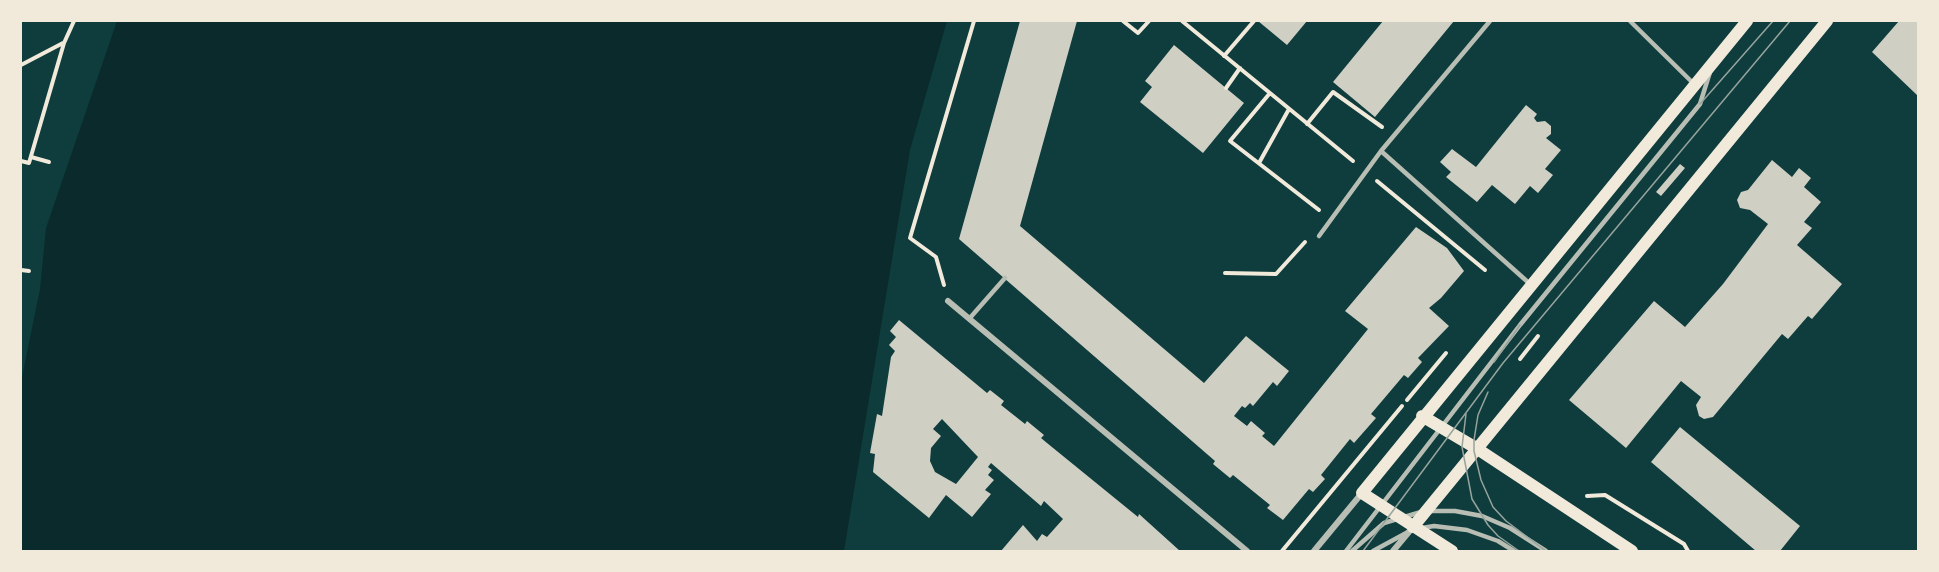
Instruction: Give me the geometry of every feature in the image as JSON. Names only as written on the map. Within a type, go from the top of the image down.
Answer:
[{"type":"main road","points":[[1452,551],[1413,530],[1362,493],[1747,21]]},
{"type":"main road","points":[[1413,530],[1425,511],[1476,448],[1827,21]]},
{"type":"main road","points":[[1422,417],[1476,448],[1632,551]]},
{"type":"street","points":[[948,301],[1247,551]]},
{"type":"street","points":[[1314,551],[1362,493]]},
{"type":"street","points":[[1393,551],[1413,530]]},
{"type":"lane","points":[[1319,236],[1365,171],[1490,21]]},
{"type":"lane","points":[[1630,21],[1695,85]]},
{"type":"lane","points":[[1346,551],[1441,427],[1700,104],[1714,61]]},
{"type":"lane","points":[[1381,151],[1531,285]]},
{"type":"lane","points":[[969,319],[1005,278]]},
{"type":"lane","points":[[1352,551],[1384,523],[1425,511],[1455,511],[1482,516],[1510,528],[1546,551]]},
{"type":"lane","points":[[1373,551],[1413,530],[1434,526],[1467,530],[1498,541],[1514,551]]},
{"type":"path","points":[[21,161],[29,163],[64,43],[74,21]]},
{"type":"path","points":[[948,301],[936,257],[910,238],[974,21]]},
{"type":"path","points":[[1123,21],[1138,33],[1149,21]]},
{"type":"path","points":[[1182,21],[1488,273]]},
{"type":"path","points":[[1224,56],[1254,21]]},
{"type":"path","points":[[21,65],[64,43]]},
{"type":"path","points":[[1227,88],[1240,68]]},
{"type":"path","points":[[1307,124],[1333,92],[1395,136]]},
{"type":"path","points":[[1270,93],[1230,141],[1319,210],[1327,201]]},
{"type":"path","points":[[1258,163],[1289,109]]},
{"type":"path","points":[[31,156],[49,162]]},
{"type":"path","points":[[1225,273],[1276,274],[1309,237],[1319,236]]},
{"type":"path","points":[[21,270],[29,271]]},
{"type":"path","points":[[1520,359],[1538,336]]},
{"type":"path","points":[[1584,496],[1605,495],[1684,544],[1688,551]]},
{"type":"path","points":[[1282,551],[1325,499]]},
{"type":"water","points":[[117,21],[947,21],[910,150],[844,551],[21,551],[21,382],[40,289],[46,228]]},
{"type":"building","points":[[1020,21],[1077,21],[1020,226],[1204,383],[1246,336],[1289,371],[1277,386],[1273,382],[1253,406],[1250,403],[1245,408],[1242,406],[1234,416],[1247,426],[1251,421],[1265,433],[1262,436],[1274,446],[1368,329],[1345,311],[1416,227],[1447,248],[1464,271],[1441,298],[1429,308],[1449,326],[1418,358],[1422,362],[1408,378],[1404,375],[1371,414],[1376,418],[1354,443],[1350,439],[1321,475],[1325,479],[1313,492],[1309,489],[1283,520],[1267,508],[1270,505],[1233,475],[1230,478],[1213,464],[1215,461],[959,239]]},
{"type":"building","points":[[1258,21],[1307,21],[1287,45]]},
{"type":"building","points":[[1383,21],[1454,21],[1375,117],[1333,82]]},
{"type":"building","points":[[1899,21],[1918,21],[1918,96],[1872,52]]},
{"type":"building","points":[[1174,45],[1244,103],[1203,153],[1140,102],[1152,87],[1145,81]]},
{"type":"building","points":[[1526,105],[1537,114],[1534,118],[1537,122],[1545,121],[1551,126],[1551,134],[1546,138],[1561,150],[1545,169],[1553,175],[1538,193],[1530,186],[1515,204],[1492,185],[1477,202],[1446,177],[1451,172],[1440,162],[1452,149],[1476,167]]},
{"type":"building","points":[[1772,160],[1792,177],[1799,168],[1811,178],[1804,187],[1821,202],[1804,222],[1812,228],[1797,245],[1842,284],[1812,319],[1808,316],[1788,339],[1782,334],[1713,417],[1704,419],[1699,416],[1696,405],[1701,397],[1681,381],[1626,448],[1569,400],[1654,301],[1685,327],[1723,284],[1768,224],[1750,210],[1740,208],[1737,200],[1741,192],[1748,190]]},
{"type":"building","points":[[1680,164],[1685,168],[1661,196],[1656,192]]},
{"type":"building","points":[[899,320],[987,393],[990,390],[1004,401],[1001,405],[1025,424],[1027,421],[1044,435],[1041,438],[1138,517],[1139,514],[1180,551],[1001,551],[1023,525],[1037,541],[1042,534],[1047,537],[1063,519],[1044,501],[1041,506],[991,463],[988,467],[992,470],[988,475],[994,480],[985,490],[991,494],[972,517],[946,495],[929,518],[873,472],[875,454],[870,453],[877,414],[882,416],[891,357],[895,351],[889,345],[896,337],[890,331]],"holes":[[[942,419],[978,457],[956,484],[935,472],[930,461],[931,448],[941,436],[933,429]]]},
{"type":"building","points":[[1680,427],[1800,526],[1780,551],[1756,551],[1651,462]]},
{"type":"tram line","points":[[1700,104],[1773,21]]},
{"type":"tram line","points":[[1363,551],[1503,363],[1790,21]]},
{"type":"tram line","points":[[1494,362],[1520,325]]},
{"type":"tram line","points":[[1488,392],[1478,415],[1474,440],[1474,451],[1481,480],[1493,507],[1506,521],[1546,551]]},
{"type":"tram line","points":[[1466,414],[1462,447],[1472,499],[1488,525],[1498,536],[1519,551]]}]
